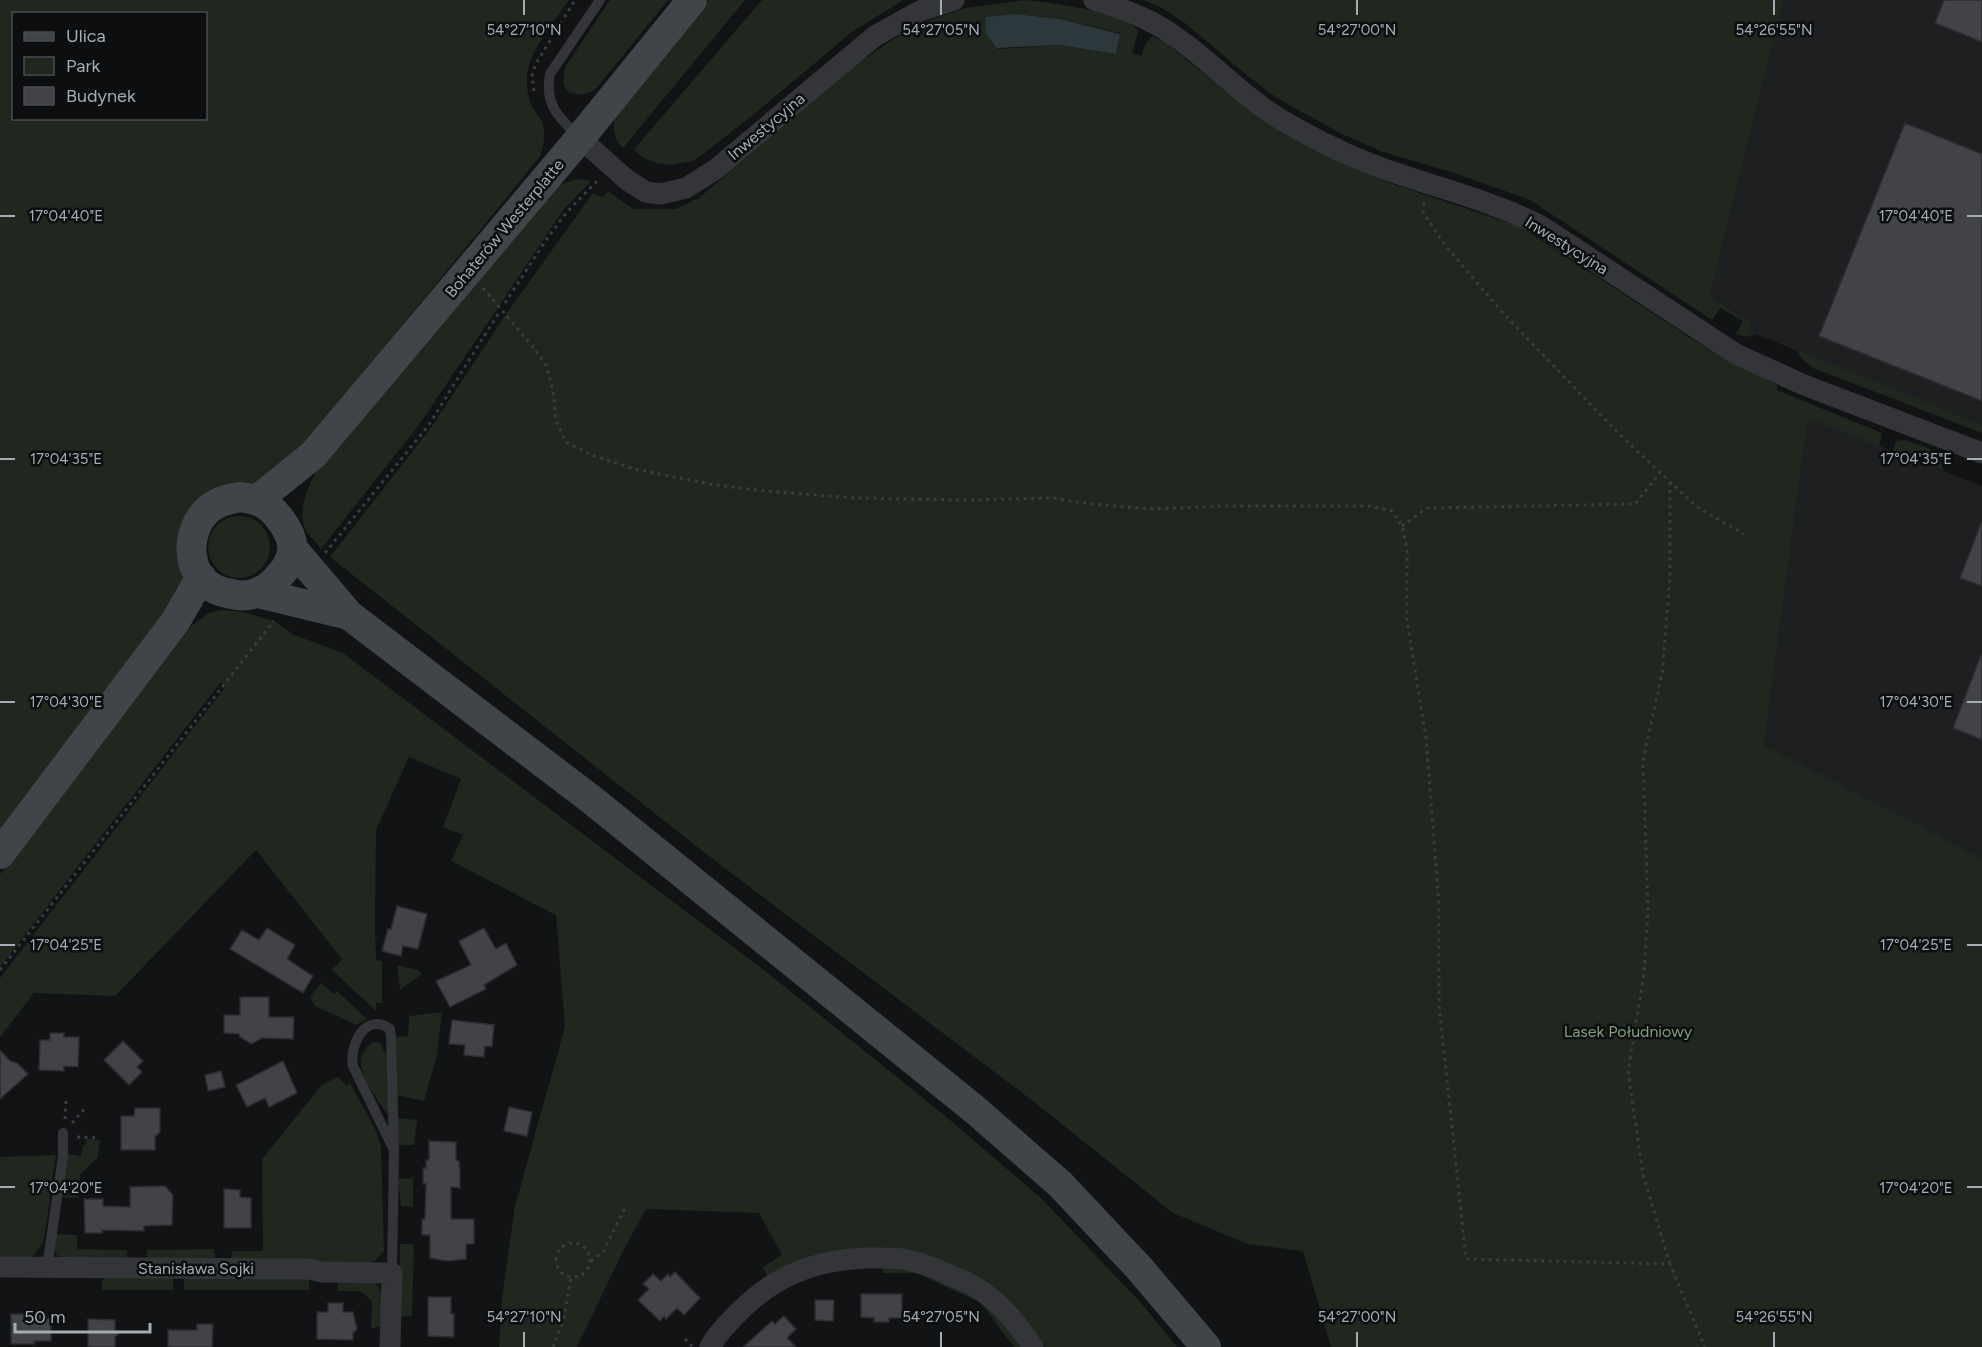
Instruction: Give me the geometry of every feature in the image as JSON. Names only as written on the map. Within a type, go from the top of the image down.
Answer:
[{"type":"main road","name":"Bohaterów Westerplatte","points":[[257,500],[313,455],[580,138],[692,0]]},
{"type":"main road","name":"Bohaterów Westerplatte","points":[[283,522],[313,455]]},
{"type":"main road","points":[[306,555],[286,569],[273,584],[258,593],[241,597],[209,584],[193,563],[190,548],[193,532],[200,518],[211,507],[224,500],[240,497],[257,500],[272,508],[350,615],[592,800],[974,1109],[1060,1184],[1140,1269],[1206,1347]]},
{"type":"main road","points":[[0,854],[175,622],[209,584]]},
{"type":"main road","points":[[258,593],[350,615]]},
{"type":"street","name":"Inwestycyjna","points":[[580,138],[627,180],[646,192],[661,194],[686,188],[716,169],[875,36],[920,11],[954,0]]},
{"type":"street","name":"Inwestycyjna","points":[[1094,0],[1117,7],[1158,26],[1195,52],[1265,109],[1333,148],[1382,168],[1508,210],[1541,226],[1736,354],[1804,385],[1982,453]]},
{"type":"street","points":[[710,1347],[744,1306],[767,1287],[788,1275],[814,1265],[847,1259],[877,1258],[906,1259],[937,1269],[980,1290],[1011,1317],[1033,1347]]},
{"type":"street","name":"Stanisława Sojki","points":[[0,1267],[308,1269],[322,1272],[392,1274]]},
{"type":"street","points":[[390,1347],[392,1274]]},
{"type":"lane","points":[[580,138],[559,118],[551,105],[547,87],[550,74],[600,0]]},
{"type":"lane","points":[[392,1274],[394,1150],[390,1029],[380,1024],[370,1025],[360,1032],[355,1040],[351,1058],[394,1150]]},
{"type":"lane","points":[[47,1268],[63,1156],[63,1135]]},
{"type":"path","points":[[505,303],[552,231],[597,181]]},
{"type":"path","points":[[1427,183],[1423,212],[1444,244],[1502,312],[1618,434],[1670,483],[1697,507],[1743,534]]},
{"type":"path","points":[[468,271],[546,365],[553,390],[556,421],[566,442],[592,455],[634,469],[735,487],[855,498],[966,500],[1053,498],[1090,504],[1155,509],[1221,506],[1369,506],[1392,511],[1402,526],[1407,549],[1407,620],[1427,750],[1439,904],[1439,1005],[1466,1259],[1670,1264]]},
{"type":"path","points":[[306,555],[428,426],[498,314]]},
{"type":"path","points":[[1402,526],[1427,508],[1635,504],[1660,473]]},
{"type":"path","points":[[1670,483],[1670,577],[1662,674],[1643,760],[1647,909],[1644,974],[1628,1072],[1643,1175],[1670,1264],[1705,1347]]},
{"type":"path","points":[[0,970],[280,613]]},
{"type":"path","points":[[63,1135],[66,1100]]},
{"type":"path","points":[[63,1135],[87,1106]]},
{"type":"path","points":[[63,1135],[99,1138]]},
{"type":"path","points":[[591,1260],[589,1252],[581,1244],[564,1245],[557,1254],[557,1265],[564,1274],[571,1277],[585,1273],[591,1260],[603,1252],[626,1208]]},
{"type":"path","points":[[553,1347],[564,1317],[571,1277]]},
{"type":"path","points":[[685,1339],[694,1347]]},
{"type":"shaded area","points":[[1784,0],[1982,0],[1982,425],[1748,331],[1752,323],[1710,297]]},
{"type":"shaded area","points":[[1015,14],[1060,19],[1120,34],[1116,54],[1060,45],[996,48],[985,33],[986,17]]},
{"type":"shaded area","points":[[1808,418],[1982,486],[1982,863],[1764,745]]},
{"type":"green space","points":[[0,0],[569,0],[540,43],[528,69],[529,98],[542,122],[544,131],[543,146],[538,159],[300,451],[254,485],[228,486],[184,576],[166,622],[0,842]]},
{"type":"green space","points":[[610,0],[668,0],[595,90],[582,95],[569,93],[563,84],[565,67]]},
{"type":"green space","points":[[709,0],[745,0],[623,148],[616,139],[614,129],[619,108]]},
{"type":"green space","points":[[762,0],[903,0],[852,32],[694,161],[671,165],[643,158],[634,150],[637,146]]},
{"type":"green space","name":"Lasek Południowy","points":[[1025,0],[1087,9],[1121,19],[1132,25],[1138,32],[1132,53],[1141,56],[1146,43],[1152,36],[1165,42],[1234,98],[1339,161],[1390,183],[1521,227],[1703,346],[1777,385],[1777,390],[1882,433],[1879,446],[1808,418],[1764,745],[1982,859],[1982,1347],[1331,1347],[1303,1251],[1248,1244],[1173,1213],[1038,1105],[705,853],[330,557],[430,429],[504,317],[593,193],[602,197],[608,191],[633,209],[676,209],[699,198],[855,65],[913,26],[965,8]],"holes":[[[1015,14],[1060,19],[1120,33],[1116,54],[1060,45],[999,49],[988,36],[987,17]]]},
{"type":"green space","points":[[1143,0],[1784,0],[1710,297],[1752,323],[1748,331],[1756,334],[1747,337],[1736,334],[1743,321],[1720,308],[1712,320],[1530,200],[1454,173],[1383,152],[1342,134],[1277,98],[1185,23],[1162,8]]},
{"type":"green space","points":[[577,179],[591,181],[564,209],[421,422],[321,549],[305,529],[303,509],[306,493],[321,462],[559,185]]},
{"type":"green space","points":[[1797,350],[1982,425],[1982,433],[1813,368],[1801,358]]},
{"type":"green space","points":[[1904,440],[1935,452],[1944,471],[1893,451],[1896,441]]},
{"type":"green space","points":[[239,516],[251,518],[261,525],[268,535],[270,547],[268,559],[261,569],[251,576],[239,578],[227,576],[217,569],[210,559],[208,547],[210,535],[217,525],[227,518]]},
{"type":"green space","points":[[222,610],[243,612],[274,621],[292,634],[343,653],[769,974],[944,1115],[1042,1199],[1142,1304],[1177,1347],[1045,1347],[1011,1304],[928,1257],[768,1279],[763,1267],[782,1255],[759,1213],[646,1209],[577,1347],[499,1347],[502,1299],[515,1206],[565,1027],[556,915],[451,861],[463,835],[443,827],[461,779],[409,757],[376,830],[376,960],[382,961],[382,1003],[376,1003],[376,1011],[332,970],[342,959],[256,850],[115,996],[34,993],[0,1037],[0,978],[226,686],[221,682],[0,967],[0,874],[192,625],[209,613]]},
{"type":"green space","points":[[397,965],[418,970],[422,974],[400,990]]},
{"type":"green space","points":[[321,983],[334,994],[337,991],[367,1019],[356,1025],[315,1006],[310,997]]},
{"type":"green space","points":[[442,1012],[437,1055],[424,1101],[397,1095],[396,1037],[408,1036],[409,1016]]},
{"type":"green space","points":[[373,1042],[379,1042],[386,1055],[388,1115],[370,1088],[362,1068],[361,1059],[365,1050]]},
{"type":"green space","points":[[338,1077],[346,1086],[350,1083],[376,1131],[381,1147],[384,1251],[375,1261],[367,1263],[231,1263],[232,1251],[263,1251],[262,1159],[322,1085]]},
{"type":"green space","points":[[398,1118],[417,1120],[414,1145],[398,1145]]},
{"type":"green space","points":[[87,1139],[100,1140],[98,1157],[80,1175],[79,1198],[60,1197],[68,1154],[81,1156]]},
{"type":"green space","points":[[56,1155],[44,1240],[33,1257],[0,1260],[0,1157]]},
{"type":"green space","points":[[413,1178],[413,1207],[401,1206],[398,1179]]},
{"type":"green space","points":[[55,1234],[77,1235],[77,1249],[127,1250],[127,1259],[59,1257],[55,1253]]},
{"type":"green space","points":[[400,1244],[414,1244],[412,1316],[399,1317]]},
{"type":"green space","points":[[214,1249],[215,1259],[147,1258],[147,1250]]},
{"type":"green space","points":[[883,1264],[893,1264],[974,1293],[1027,1347],[1014,1347],[981,1303],[916,1273],[883,1273]]},
{"type":"green space","points":[[108,1273],[173,1276],[173,1290],[102,1290],[102,1281]]},
{"type":"green space","points":[[184,1274],[309,1278],[309,1290],[184,1290]]},
{"type":"green space","points":[[338,1281],[363,1281],[377,1285],[381,1297],[382,1323],[379,1327],[371,1328],[372,1301],[360,1291],[338,1291]]},
{"type":"building","points":[[1944,0],[1982,0],[1982,42],[1935,23]]},
{"type":"building","points":[[1905,123],[1982,154],[1982,401],[1819,336]]},
{"type":"building","points":[[1982,524],[1982,586],[1960,578]]},
{"type":"building","points":[[1982,656],[1982,740],[1953,728]]},
{"type":"building","points":[[397,906],[427,914],[418,949],[403,946],[401,956],[382,951]]},
{"type":"building","points":[[267,928],[295,945],[287,959],[313,976],[303,993],[230,949],[242,930],[259,940]]},
{"type":"building","points":[[484,928],[496,949],[506,943],[517,965],[484,985],[486,989],[450,1007],[436,981],[471,965],[459,941]]},
{"type":"building","points":[[240,997],[269,997],[269,1017],[294,1017],[293,1039],[262,1038],[251,1044],[239,1034],[224,1033],[224,1015],[240,1015]]},
{"type":"building","points":[[452,1020],[494,1025],[492,1047],[485,1046],[484,1057],[464,1055],[465,1045],[449,1044]]},
{"type":"building","points":[[50,1033],[64,1033],[64,1037],[79,1037],[78,1067],[64,1066],[64,1071],[39,1070],[40,1040],[50,1040]]},
{"type":"building","points":[[123,1041],[143,1061],[137,1067],[142,1072],[129,1085],[104,1060]]},
{"type":"building","points":[[0,1050],[10,1061],[17,1063],[28,1074],[0,1099]]},
{"type":"building","points":[[283,1061],[297,1093],[269,1107],[265,1098],[247,1107],[236,1085]]},
{"type":"building","points":[[221,1071],[225,1087],[208,1091],[205,1075]]},
{"type":"building","points":[[509,1107],[532,1112],[527,1136],[504,1131]]},
{"type":"building","points":[[135,1108],[160,1108],[160,1132],[155,1137],[155,1150],[121,1150],[121,1116],[134,1116]]},
{"type":"building","points":[[429,1141],[456,1142],[460,1188],[451,1187],[451,1219],[474,1219],[474,1244],[466,1244],[466,1259],[447,1261],[430,1258],[430,1235],[422,1235],[426,1184],[423,1184],[423,1168],[426,1168],[426,1160],[429,1160]]},
{"type":"building","points":[[165,1186],[173,1195],[172,1225],[144,1226],[144,1231],[102,1230],[102,1233],[85,1233],[84,1199],[103,1199],[103,1206],[130,1207],[130,1187]]},
{"type":"building","points":[[224,1189],[240,1190],[240,1197],[251,1198],[251,1228],[224,1228]]},
{"type":"building","points":[[675,1272],[700,1298],[684,1315],[677,1308],[666,1319],[664,1316],[660,1321],[638,1300],[649,1289],[643,1284],[653,1274],[661,1281],[668,1274],[670,1277]]},
{"type":"building","points":[[861,1294],[902,1294],[902,1318],[889,1318],[889,1322],[874,1322],[874,1318],[861,1317]]},
{"type":"building","points":[[428,1297],[451,1297],[454,1337],[428,1336]]},
{"type":"building","points":[[815,1300],[834,1300],[833,1321],[815,1320]]},
{"type":"building","points":[[328,1303],[343,1303],[343,1312],[353,1312],[357,1329],[353,1333],[353,1340],[317,1339],[317,1312],[328,1312]]},
{"type":"building","points":[[11,1314],[42,1314],[42,1318],[51,1318],[51,1341],[11,1344]]},
{"type":"building","points":[[784,1316],[796,1329],[787,1338],[796,1347],[743,1347],[772,1321],[775,1324]]},
{"type":"building","points":[[88,1319],[115,1320],[115,1330],[119,1333],[115,1337],[115,1347],[88,1347]]},
{"type":"building","points":[[197,1324],[213,1324],[212,1347],[168,1347],[168,1330],[197,1330]]}]
